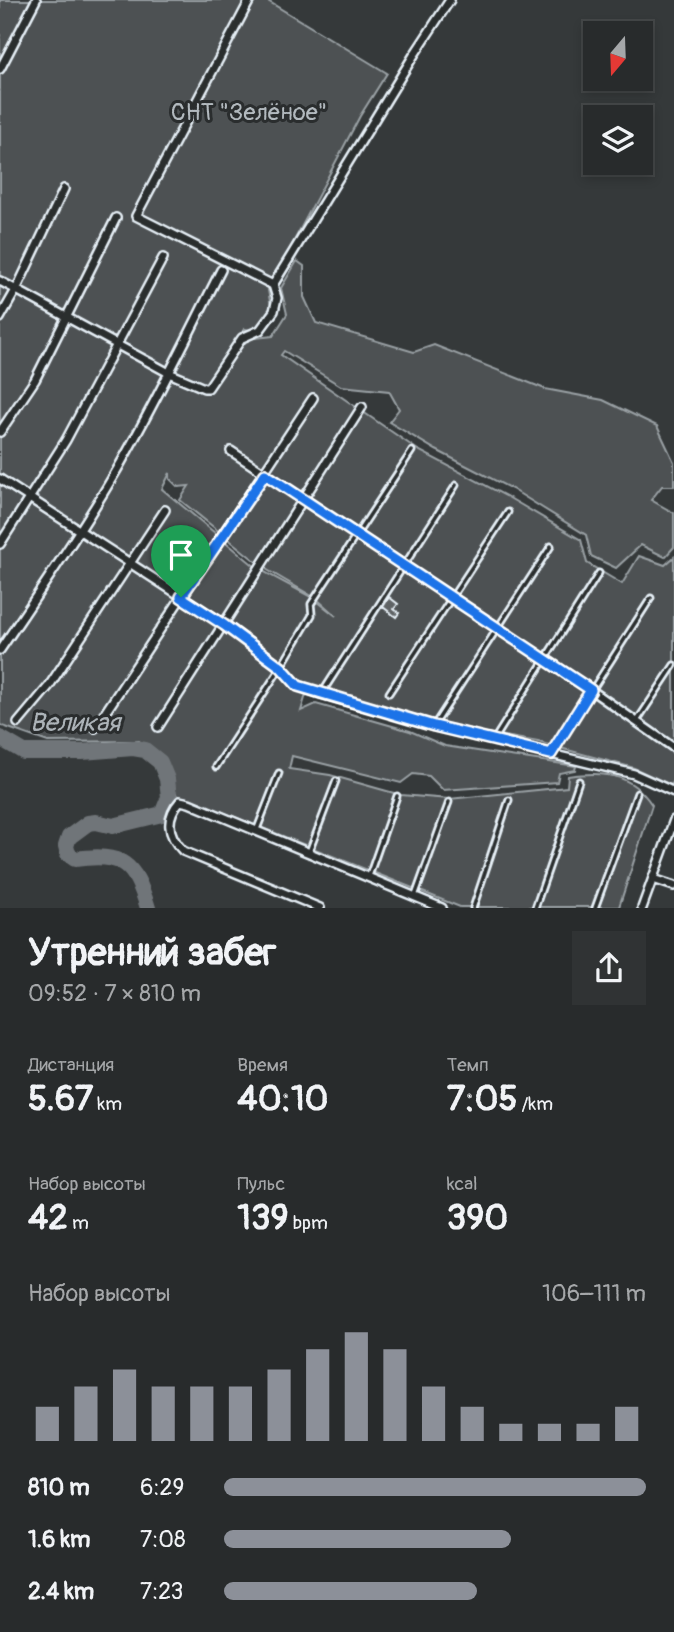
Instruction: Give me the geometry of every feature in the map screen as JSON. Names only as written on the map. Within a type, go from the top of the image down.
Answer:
[{"type":"street","points":[[0,69],[36,0]]},
{"type":"street","points":[[250,0],[136,216],[273,285]]},
{"type":"street","points":[[0,281],[169,373],[208,388],[242,338],[260,330],[274,311],[276,298],[273,285],[450,0]]},
{"type":"street","points":[[0,318],[64,189]]},
{"type":"street","points":[[0,432],[35,380],[116,218]]},
{"type":"street","points":[[0,544],[66,440],[163,258]]},
{"type":"street","points":[[0,650],[81,530],[115,474],[220,270]]},
{"type":"street","points":[[95,728],[313,398]]},
{"type":"street","points":[[158,727],[362,408]]},
{"type":"street","points":[[231,451],[674,748]]},
{"type":"street","points":[[0,479],[224,625],[281,667],[298,686],[434,726],[634,774],[674,792]]},
{"type":"street","points":[[18,723],[49,686],[164,510]]},
{"type":"street","points":[[320,908],[183,851],[172,835],[170,812],[180,801],[189,803],[442,908]]},
{"type":"street","points":[[642,908],[674,820]]},
{"type":"street","points":[[653,878],[674,886]]},
{"type":"lane","points":[[216,767],[312,615],[311,604],[412,452]]},
{"type":"lane","points":[[321,694],[456,485]]},
{"type":"lane","points":[[389,693],[508,512]]},
{"type":"lane","points":[[434,726],[551,546]]},
{"type":"lane","points":[[492,741],[599,573]]},
{"type":"lane","points":[[551,754],[651,598]]},
{"type":"lane","points":[[637,721],[674,665]]},
{"type":"lane","points":[[256,831],[279,774]]},
{"type":"lane","points":[[309,853],[336,780]]},
{"type":"lane","points":[[535,908],[579,781]]},
{"type":"lane","points":[[595,908],[637,793]]},
{"type":"lane","points":[[368,878],[397,796]]},
{"type":"lane","points":[[473,908],[509,800]]},
{"type":"lane","points":[[415,897],[449,802]]},
{"type":"green space","name":"СНТ \"Зелёное\"","points":[[0,0],[266,0],[387,73],[360,116],[268,290],[271,307],[255,331],[245,329],[228,363],[245,339],[273,336],[287,314],[281,288],[297,261],[304,266],[304,297],[316,323],[414,352],[434,345],[545,389],[603,400],[657,426],[674,462],[674,486],[662,486],[651,500],[674,513],[674,547],[665,557],[641,545],[616,568],[591,556],[586,535],[512,489],[436,450],[389,422],[399,409],[389,391],[341,386],[284,351],[281,355],[418,450],[506,496],[581,540],[587,563],[622,584],[639,556],[665,565],[674,557],[674,781],[671,785],[634,768],[538,742],[358,704],[308,688],[301,711],[316,704],[410,731],[445,746],[576,766],[575,770],[559,773],[557,782],[443,790],[429,776],[413,774],[401,783],[292,756],[289,769],[330,775],[401,795],[449,799],[567,787],[568,776],[605,775],[626,780],[644,794],[652,805],[619,907],[460,907],[177,796],[160,755],[139,741],[48,742],[0,725]],"holes":[[[170,473],[170,479],[178,487],[189,486],[180,500],[264,568],[317,599],[336,616],[313,598],[257,568],[162,489]]]},
{"type":"building","points":[[389,597],[398,604],[394,609],[399,613],[396,617],[383,607]]},
{"type":"waterway","name":"Великая","points":[[0,738],[24,752],[82,752],[133,748],[145,750],[160,762],[167,779],[169,797],[162,814],[113,826],[88,823],[69,837],[66,846],[68,854],[75,859],[105,858],[124,864],[137,880],[148,908]]},
{"type":"route","points":[[265,474],[591,690],[551,754],[492,741],[382,712],[298,686],[281,667],[181,597],[265,474]]}]
